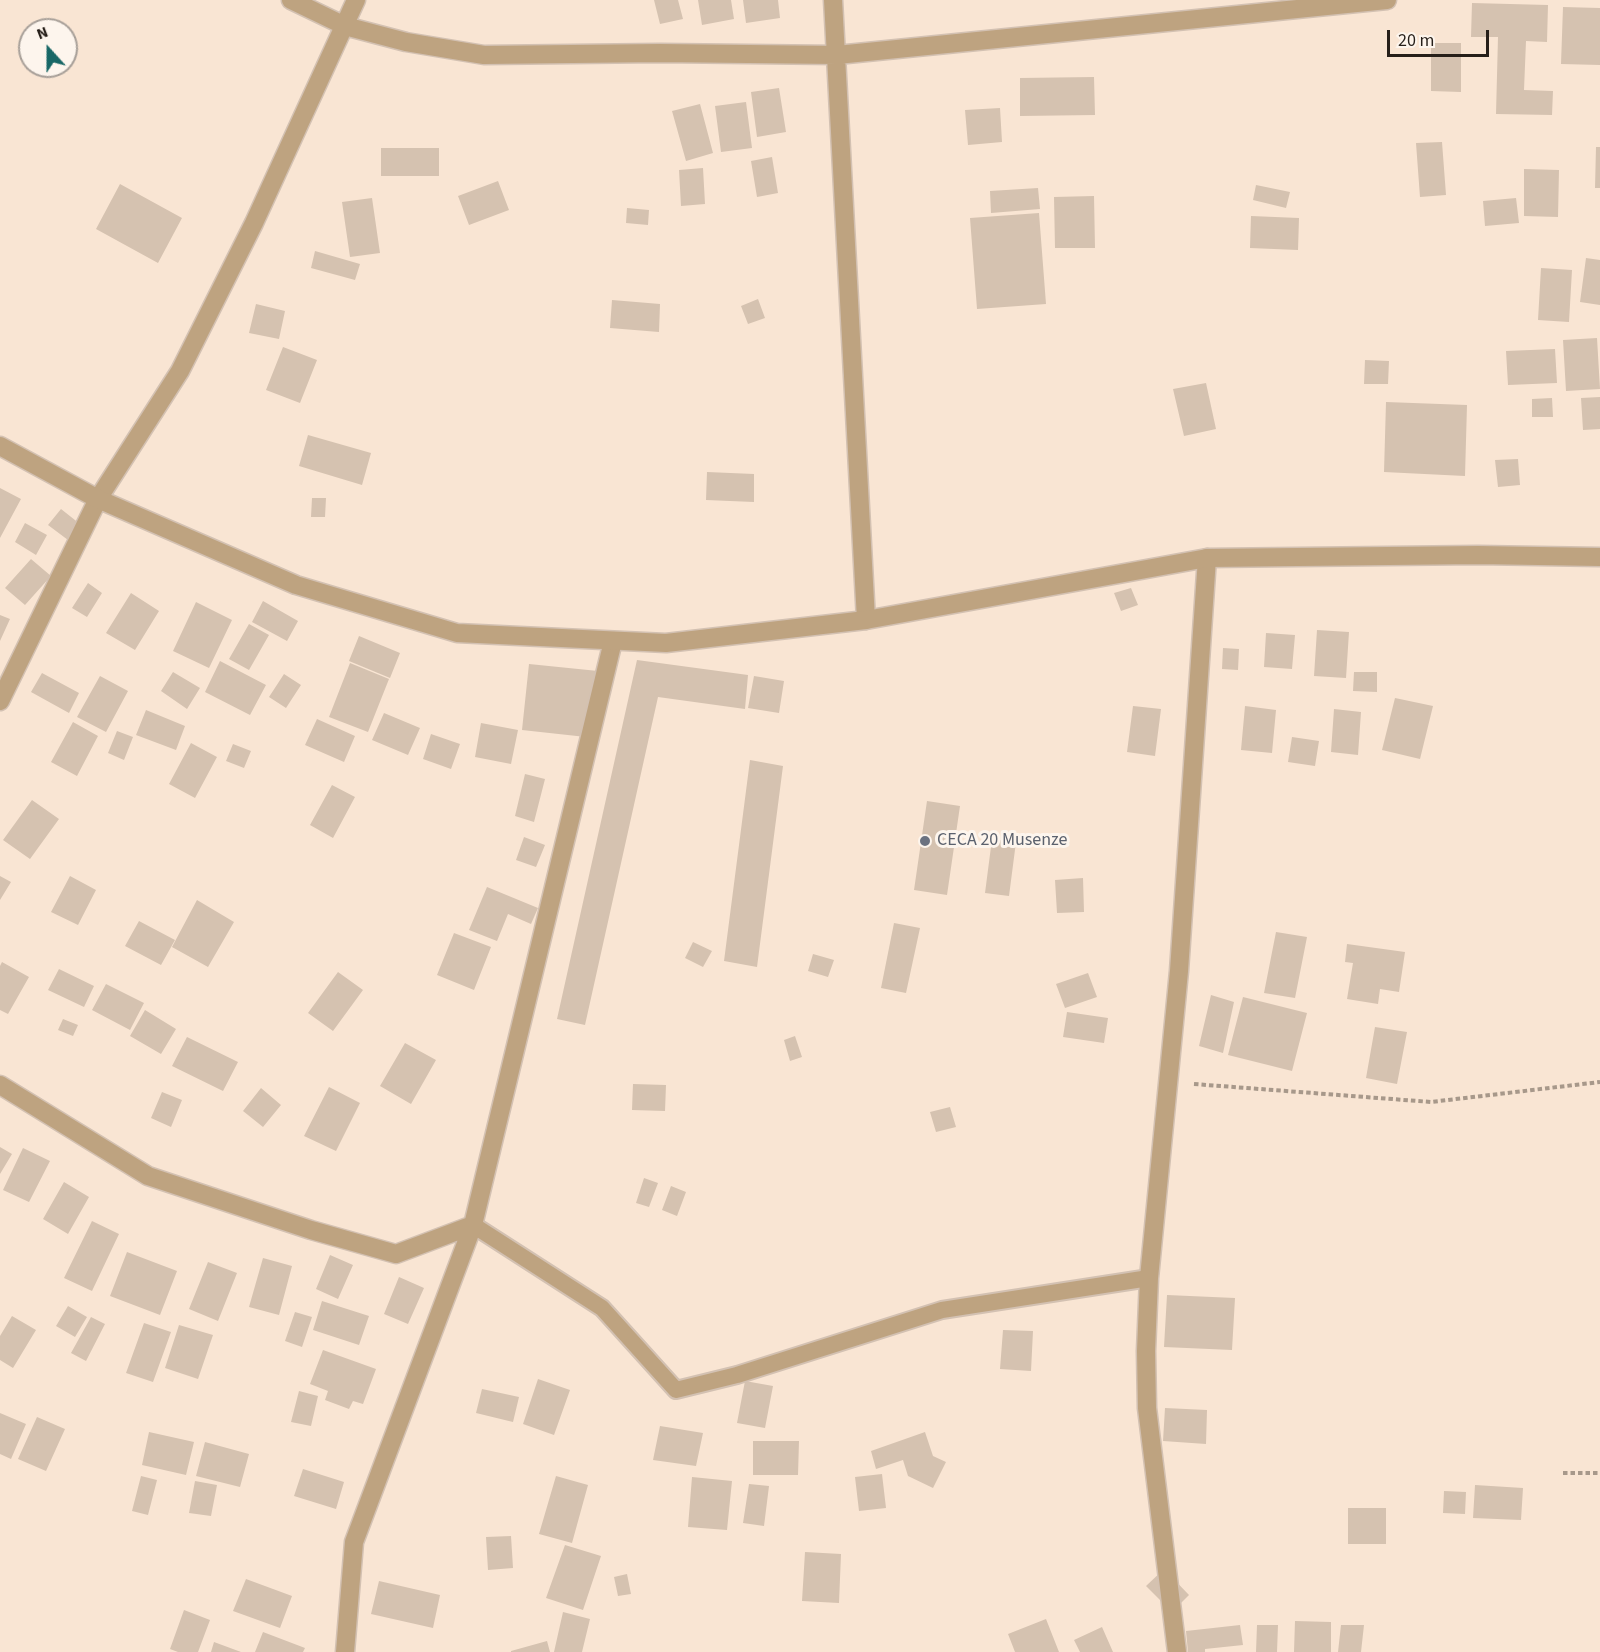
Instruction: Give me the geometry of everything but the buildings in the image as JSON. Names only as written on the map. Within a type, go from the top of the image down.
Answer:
[{"type":"street","points":[[291,0],[345,26],[406,42],[484,55],[648,53],[837,55],[1387,0]]},
{"type":"street","points":[[0,701],[98,499],[180,371],[254,224],[356,0]]},
{"type":"street","points":[[833,0],[866,620]]},
{"type":"street","points":[[0,446],[98,499],[296,585],[457,633],[666,643],[866,620],[1207,558],[1478,555],[1600,558]]},
{"type":"street","points":[[1177,1652],[1147,1408],[1146,1351],[1149,1278],[1179,960],[1207,558]]},
{"type":"street","points":[[345,1652],[354,1542],[473,1225],[613,641]]},
{"type":"street","points":[[0,1085],[148,1176],[311,1230],[396,1254],[473,1225]]},
{"type":"lane","points":[[473,1225],[602,1308],[676,1390],[737,1375],[942,1310],[1149,1278]]},
{"type":"path","points":[[1169,1082],[1431,1102],[1600,1082]]},
{"type":"path","points":[[1563,1473],[1600,1473]]},
{"type":"place","name":"CECA 20 Musenze","points":[[925,841]]}]
